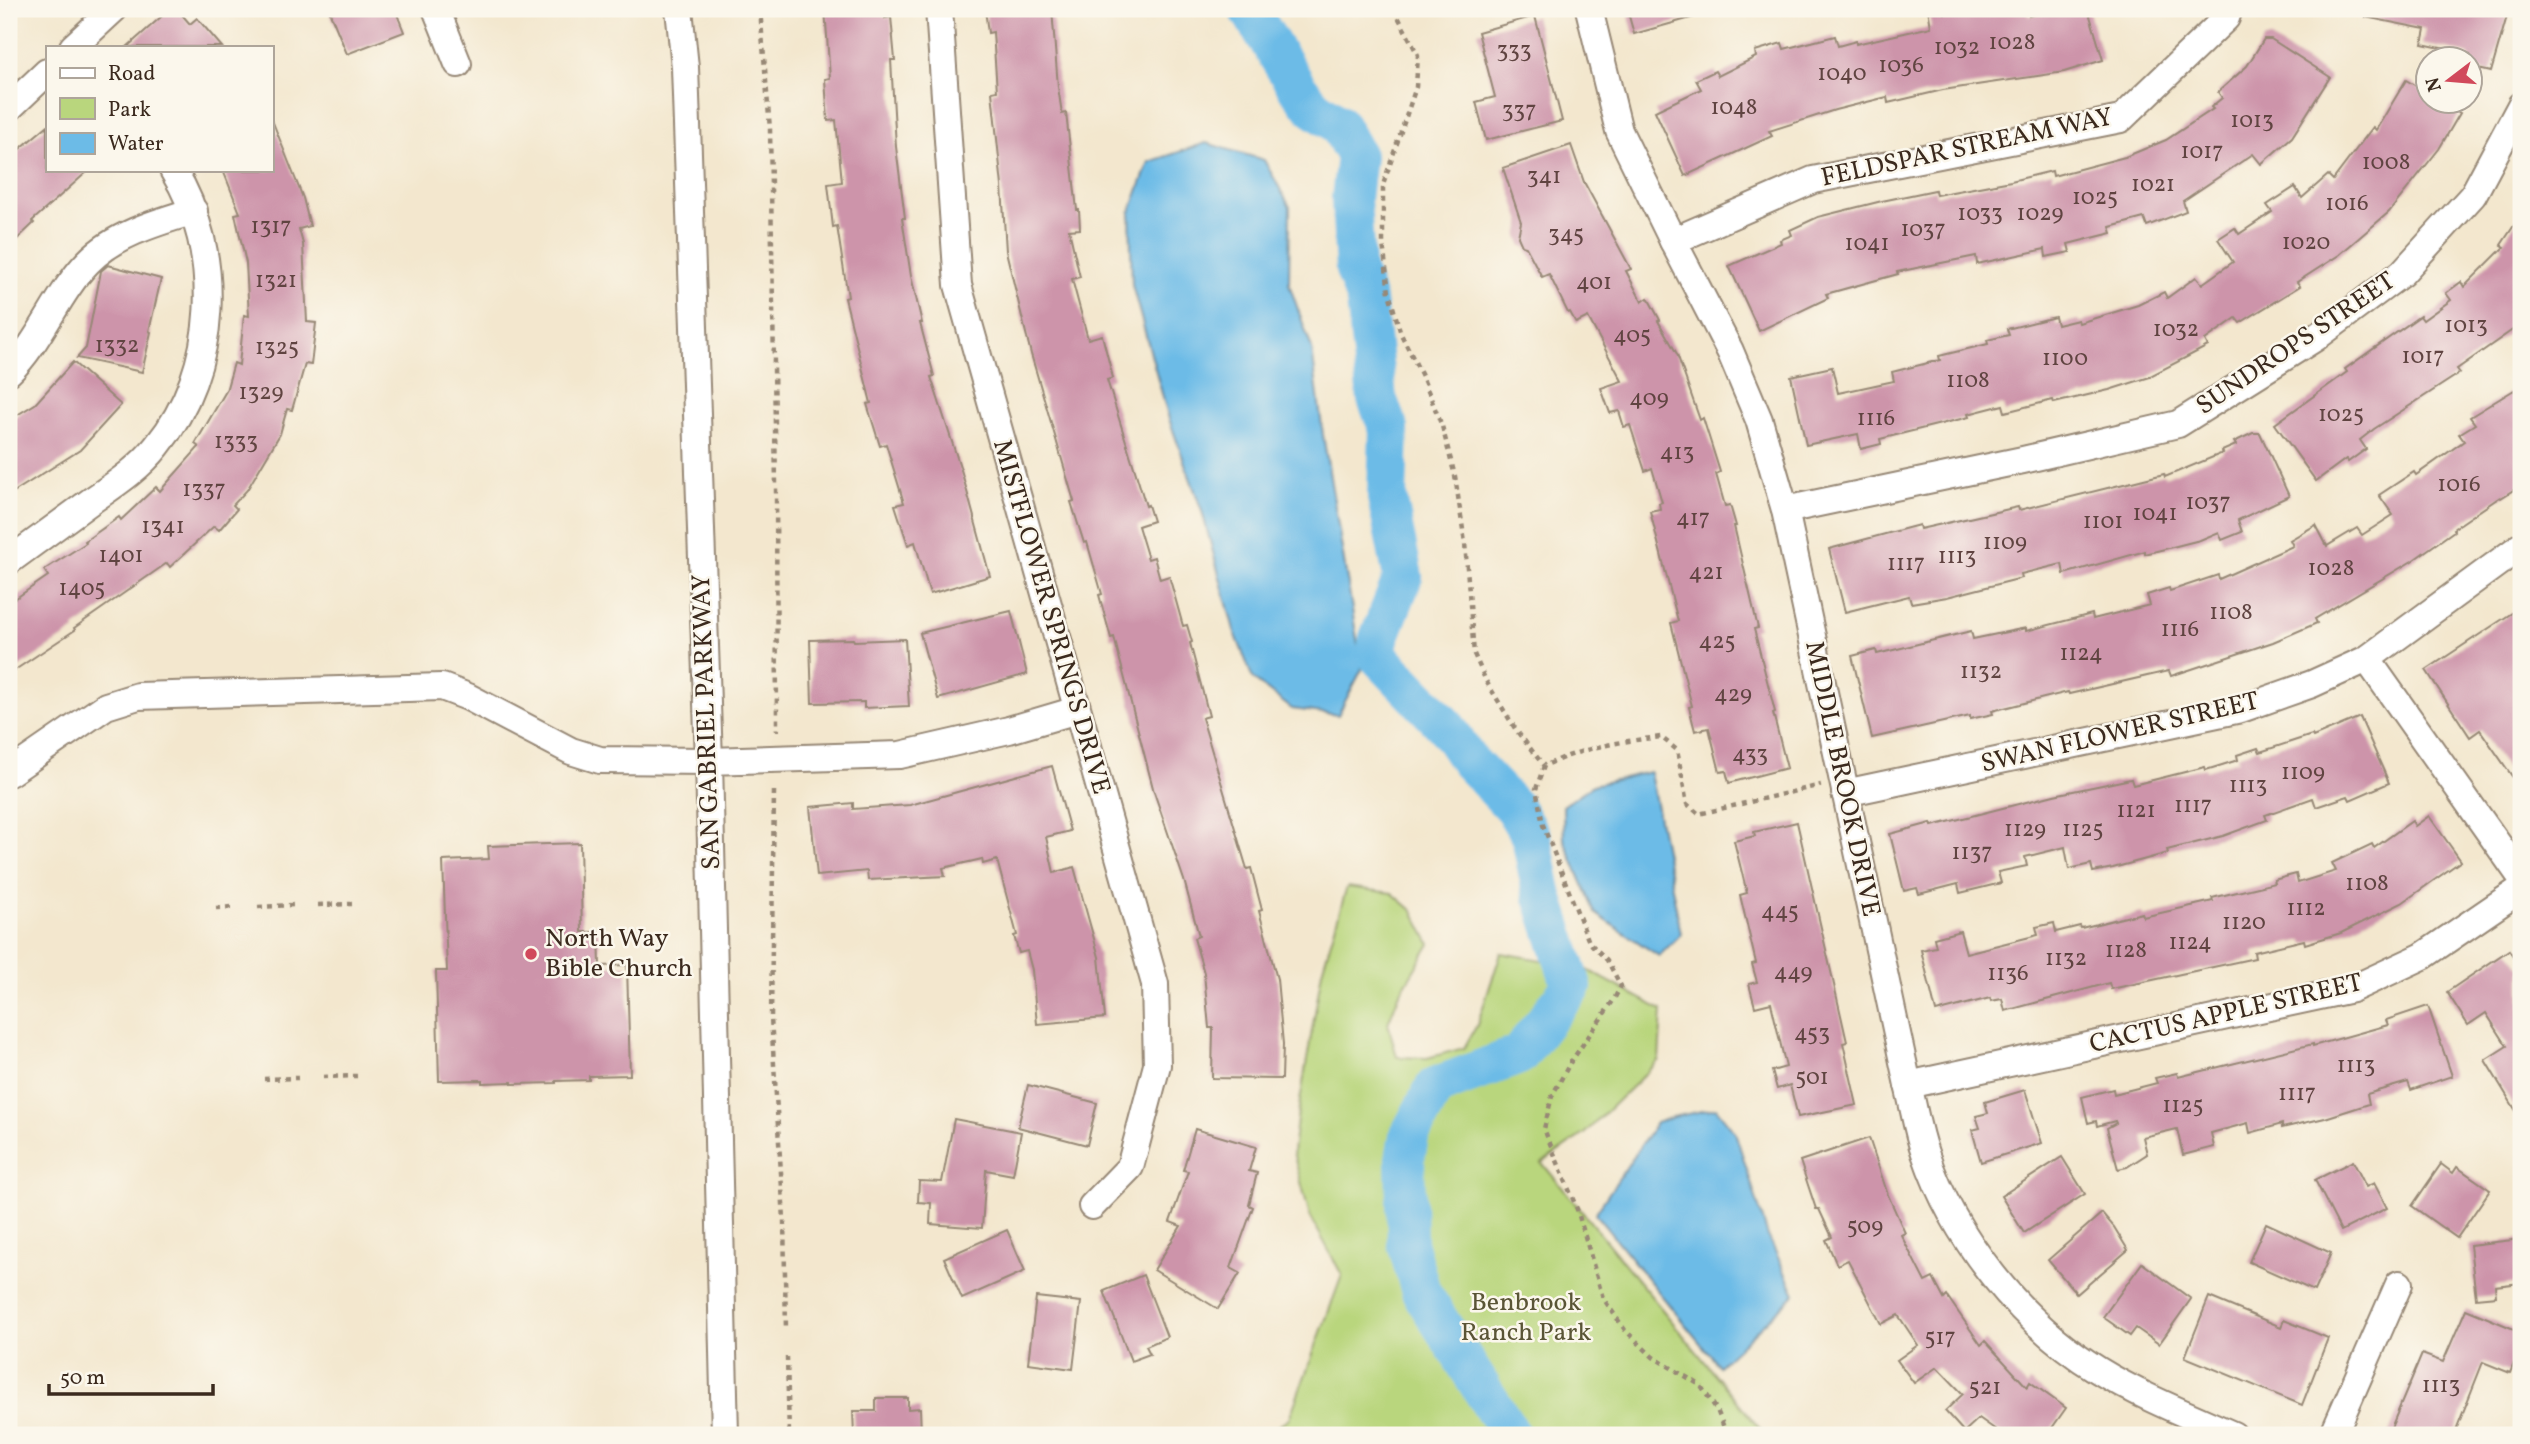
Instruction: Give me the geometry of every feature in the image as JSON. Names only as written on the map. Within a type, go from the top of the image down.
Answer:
[{"type":"street","points":[[74,46],[114,9]]},
{"type":"street","points":[[436,9],[457,64]]},
{"type":"street","name":"SAN GABRIEL PARKWAY","points":[[679,9],[685,67],[709,761],[725,1435]]},
{"type":"street","name":"MISTFLOWER SPRINGS DRIVE","points":[[939,9],[958,285],[1155,984],[1157,1065],[1130,1167],[1092,1206]]},
{"type":"street","name":"MIDDLE BROOK DRIVE","points":[[1588,9],[1619,131],[1730,351],[1759,420],[1785,510],[1833,789],[1924,1152],[1944,1199],[1996,1279],[2027,1314],[2060,1345],[2099,1371],[2148,1397],[2232,1435]]},
{"type":"street","name":"FELDSPAR STREAM WAY","points":[[1673,241],[1813,180],[2121,119],[2226,18],[2229,9]]},
{"type":"street","points":[[9,108],[46,73]]},
{"type":"street","name":"SUNDROPS STREET","points":[[1785,510],[2178,424],[2315,338],[2402,274],[2473,195],[2521,105]]},
{"type":"street","points":[[9,561],[128,475],[157,446],[183,404],[198,367],[208,317],[208,273],[194,211],[174,172]]},
{"type":"street","points":[[9,372],[87,262],[109,245],[153,224],[194,211]]},
{"type":"street","name":"SWAN FLOWER STREET","points":[[1833,789],[2241,709],[2312,684],[2367,659],[2521,546]]},
{"type":"street","points":[[2367,659],[2521,877]]},
{"type":"street","points":[[9,773],[106,706],[138,696],[442,687],[468,697],[572,751],[600,760],[709,761],[901,755],[1009,730],[1077,710]]},
{"type":"street","name":"CACTUS APPLE STREET","points":[[1908,1085],[2352,989],[2423,956],[2521,889]]},
{"type":"street","points":[[2333,1435],[2399,1284]]},
{"type":"path","points":[[760,9],[770,129],[777,731]]},
{"type":"path","points":[[1394,9],[1418,55],[1416,87],[1383,185],[1383,243],[1389,293],[1401,334],[1442,426],[1455,477],[1465,543],[1474,654],[1486,681],[1516,730],[1544,766]]},
{"type":"path","points":[[1727,1435],[1717,1410],[1700,1385],[1653,1357],[1625,1330],[1603,1298],[1577,1209],[1544,1129],[1552,1096],[1570,1063],[1613,1002],[1621,986],[1607,960],[1589,942],[1543,825],[1536,789],[1544,766],[1574,752],[1619,741],[1661,737],[1677,750],[1687,804],[1699,814],[1833,789]]},
{"type":"path","points":[[774,791],[771,1018],[784,1219],[786,1329]]},
{"type":"path","points":[[318,905],[352,904]]},
{"type":"path","points":[[258,907],[293,905]]},
{"type":"path","points":[[216,908],[232,907]]},
{"type":"path","points":[[323,1077],[358,1076]]},
{"type":"path","points":[[264,1079],[298,1078]]},
{"type":"path","points":[[787,1357],[789,1435]]},
{"type":"green space","name":"Benbrook Ranch Park","points":[[1347,887],[1392,893],[1413,911],[1430,944],[1399,995],[1388,1023],[1397,1057],[1427,1058],[1464,1048],[1477,1025],[1501,953],[1582,967],[1662,1010],[1659,1060],[1585,1133],[1542,1163],[1765,1435],[1264,1435],[1289,1419],[1342,1275],[1310,1216],[1293,1152],[1322,971]]},
{"type":"water","points":[[1206,143],[1264,160],[1290,207],[1289,284],[1312,349],[1323,435],[1362,669],[1338,715],[1292,709],[1253,679],[1234,630],[1202,511],[1169,419],[1132,285],[1130,213],[1149,162]]},
{"type":"water","points":[[1650,772],[1681,934],[1659,956],[1595,913],[1564,840],[1563,806],[1593,785]]},
{"type":"water","points":[[1716,1108],[1735,1132],[1768,1236],[1795,1294],[1719,1366],[1595,1214],[1656,1123]]},
{"type":"building","points":[[170,9],[177,9],[190,24],[197,18],[221,46],[128,46]]},
{"type":"building","points":[[341,9],[395,9],[404,32],[347,54],[330,13]]},
{"type":"building","points":[[825,9],[884,9],[885,18],[891,17],[895,60],[891,60],[896,147],[905,218],[902,218],[911,276],[934,376],[931,377],[962,473],[990,576],[930,594],[915,542],[908,545],[895,505],[904,503],[886,444],[880,446],[867,404],[871,403],[845,298],[848,297],[837,226],[833,227],[828,184],[842,182],[836,120],[828,121],[825,79],[830,78]]},
{"type":"building","points":[[985,9],[1052,9],[1058,87],[1062,114],[1066,113],[1079,210],[1080,229],[1069,230],[1080,277],[1072,279],[1088,339],[1102,335],[1113,378],[1107,380],[1153,521],[1138,526],[1148,559],[1154,557],[1160,579],[1169,576],[1183,626],[1187,625],[1192,642],[1190,643],[1209,716],[1202,718],[1247,869],[1251,868],[1277,979],[1283,1044],[1282,1079],[1212,1078],[1213,1028],[1209,1028],[1204,973],[1194,938],[1199,936],[1184,880],[1154,792],[1114,637],[1111,638],[1099,595],[1102,594],[1087,542],[1084,543],[1071,502],[1074,501],[1031,354],[1006,251],[992,92],[997,91],[993,32],[988,33]]},
{"type":"building","points":[[1627,9],[1704,9],[1705,14],[1634,34]]},
{"type":"building","points":[[1928,9],[1945,9],[1945,13],[1972,9],[1972,13],[2028,9],[2029,16],[2052,9],[2088,9],[2103,60],[2064,72],[1943,90],[1888,103],[1887,97],[1835,110],[1769,131],[1772,136],[1685,176],[1655,111],[1701,89],[1696,80],[1715,71],[1718,76],[1756,57],[1755,51],[1782,43],[1784,49],[1835,36],[1838,46],[1931,27]]},
{"type":"building","points":[[2366,9],[2509,9],[2491,72],[2484,70],[2484,46],[2422,44],[2425,29],[2365,17]]},
{"type":"building","points":[[1535,16],[1562,121],[1486,140],[1476,102],[1495,97],[1478,32]]},
{"type":"building","points":[[2264,39],[2271,39],[2330,77],[2292,137],[2261,164],[2253,154],[2183,201],[2186,211],[2147,226],[2144,218],[2110,227],[2112,233],[2068,244],[2070,252],[2046,257],[2045,249],[1977,264],[1976,256],[1897,272],[1898,274],[1826,294],[1828,298],[1759,331],[1729,266],[1781,243],[1780,240],[1792,235],[1790,230],[1818,217],[1882,201],[1935,190],[1936,195],[2052,171],[2053,176],[2125,157],[2166,140],[2213,109],[2211,107],[2222,98],[2218,92],[2247,66]]},
{"type":"building","points":[[2406,80],[2414,85],[2414,116],[2458,116],[2439,149],[2389,212],[2339,255],[2297,282],[2300,286],[2240,323],[2236,318],[2205,340],[2208,346],[2150,377],[2109,390],[2005,412],[2003,405],[1968,414],[1969,417],[1880,439],[1881,444],[1861,449],[1858,434],[1806,445],[1791,376],[1832,367],[1838,393],[1894,381],[1892,372],[1940,360],[1939,356],[1988,344],[1987,340],[2009,335],[2007,329],[2055,317],[2057,325],[2078,320],[2079,323],[2138,305],[2164,292],[2167,298],[2196,277],[2202,284],[2233,262],[2218,239],[2235,228],[2239,234],[2272,212],[2267,205],[2295,187],[2302,198],[2328,175],[2333,180],[2373,127],[2376,130]]},
{"type":"building","points":[[273,123],[303,198],[310,226],[299,229],[303,244],[307,322],[316,323],[311,365],[305,364],[292,410],[287,409],[280,434],[247,490],[233,505],[237,509],[219,530],[214,526],[170,567],[167,563],[9,674],[9,603],[48,576],[44,570],[86,543],[85,541],[119,517],[121,520],[156,487],[160,491],[199,447],[195,444],[226,391],[234,363],[239,365],[244,315],[249,316],[246,263],[235,214],[240,213],[224,172],[273,172]]},
{"type":"building","points":[[46,127],[46,172],[87,172],[32,221],[34,223],[9,247],[9,158]]},
{"type":"building","points":[[1571,145],[1584,182],[1631,269],[1626,271],[1642,302],[1648,298],[1660,320],[1658,321],[1677,354],[1700,420],[1703,418],[1720,472],[1716,474],[1725,506],[1730,505],[1736,526],[1758,628],[1754,629],[1787,768],[1729,783],[1726,771],[1720,772],[1709,728],[1695,731],[1689,707],[1692,706],[1671,623],[1678,621],[1650,511],[1660,509],[1659,503],[1662,502],[1652,468],[1645,471],[1630,425],[1624,427],[1619,411],[1610,413],[1601,388],[1622,381],[1588,317],[1576,323],[1570,312],[1568,313],[1549,274],[1542,277],[1518,237],[1521,222],[1503,168]]},
{"type":"building","points":[[2521,215],[2521,324],[2457,369],[2460,373],[2374,429],[2360,440],[2366,449],[2348,462],[2346,459],[2316,481],[2275,424],[2347,372],[2345,369],[2420,316],[2423,320],[2451,300],[2446,293],[2461,282],[2464,287],[2504,247],[2501,245]]},
{"type":"building","points":[[108,265],[161,279],[142,372],[77,358],[86,348],[101,271]]},
{"type":"building","points":[[73,362],[121,405],[80,450],[9,495],[9,420],[35,404]]},
{"type":"building","points":[[2514,390],[2521,401],[2521,485],[2453,529],[2454,531],[2412,561],[2315,619],[2317,623],[2273,642],[2171,676],[2169,671],[2069,694],[2068,692],[1992,711],[1993,714],[1970,719],[1970,716],[1872,738],[1852,656],[1876,650],[1877,654],[1971,631],[1973,639],[2026,628],[2026,631],[2092,614],[2093,619],[2150,605],[2147,595],[2169,588],[2170,591],[2218,575],[2219,579],[2293,546],[2290,540],[2316,525],[2327,546],[2357,528],[2362,535],[2393,515],[2379,495],[2414,472],[2416,475],[2464,441],[2459,434],[2475,424],[2470,417]]},
{"type":"building","points":[[2253,433],[2260,433],[2289,496],[2238,520],[2242,532],[2222,540],[2219,532],[2200,540],[2145,554],[2145,551],[2064,574],[2062,564],[2021,574],[2022,578],[1947,597],[1911,603],[1909,596],[1845,612],[1829,549],[1919,525],[1920,529],[2018,507],[2019,510],[2164,474],[2165,477],[2223,453],[2222,451],[2236,445],[2234,442]]},
{"type":"building","points":[[2521,607],[2521,789],[2480,730],[2470,737],[2426,670]]},
{"type":"building","points":[[1011,611],[1027,674],[938,699],[920,633]]},
{"type":"building","points":[[905,639],[909,706],[864,708],[864,702],[812,703],[810,640]]},
{"type":"building","points":[[2360,717],[2389,783],[2350,800],[2348,796],[2316,807],[2313,798],[2265,815],[2267,820],[2223,836],[2167,850],[2168,853],[2113,868],[2093,872],[2091,864],[2069,869],[2065,847],[2025,857],[2027,866],[1998,872],[2001,883],[1960,893],[1958,884],[1919,894],[1917,888],[1904,891],[1890,834],[2131,779],[2133,785],[2205,767],[2206,770],[2238,760],[2237,755],[2258,748],[2260,752],[2312,735],[2313,737]]},
{"type":"building","points":[[1052,766],[1070,831],[1046,837],[1054,873],[1074,867],[1099,957],[1105,1018],[1037,1024],[1032,970],[1027,951],[1019,953],[1014,936],[1017,935],[997,860],[983,864],[982,859],[943,868],[945,876],[868,880],[867,871],[817,876],[810,807],[853,803],[853,809],[910,805]]},
{"type":"building","points":[[2429,816],[2461,861],[2402,903],[2341,933],[2305,944],[2304,940],[2254,952],[2255,958],[2111,989],[2109,983],[2005,1011],[2002,999],[1991,1001],[1990,998],[1936,1012],[1921,950],[1936,947],[1934,938],[1960,931],[1966,953],[2038,935],[2036,927],[2054,923],[2056,932],[2080,926],[2081,928],[2142,913],[2143,917],[2213,901],[2212,898],[2275,883],[2274,880],[2296,874],[2298,883],[2336,871],[2332,863],[2372,844],[2374,848],[2412,821],[2415,826]]},
{"type":"building","points":[[1797,822],[1847,1042],[1843,1043],[1857,1105],[1798,1117],[1790,1085],[1777,1089],[1772,1071],[1786,1067],[1771,1003],[1755,1007],[1749,984],[1757,982],[1752,964],[1756,963],[1740,895],[1747,893],[1734,841],[1755,836],[1754,832]]},
{"type":"building","name":"North Way Bible Church","points":[[580,843],[582,932],[599,932],[600,966],[627,965],[630,1075],[589,1076],[589,1080],[556,1083],[439,1081],[436,971],[447,971],[443,861],[489,859],[488,846]]},
{"type":"building","points":[[2509,950],[2521,968],[2521,1119],[2485,1060],[2507,1046],[2486,1013],[2468,1025],[2447,992]]},
{"type":"building","points":[[2428,1006],[2452,1076],[2411,1090],[2408,1082],[2367,1094],[2369,1104],[2325,1118],[2282,1128],[2282,1124],[2250,1133],[2248,1123],[2211,1133],[2214,1147],[2183,1155],[2177,1129],[2143,1137],[2147,1154],[2127,1167],[2118,1169],[2107,1128],[2116,1123],[2115,1121],[2097,1126],[2096,1121],[2088,1123],[2082,1097],[2113,1089],[2114,1094],[2157,1083],[2155,1078],[2177,1073],[2178,1077],[2313,1046],[2388,1025],[2386,1020]]},
{"type":"building","points":[[1028,1085],[1097,1103],[1087,1145],[1018,1127]]},
{"type":"building","points":[[2025,1090],[2042,1143],[1981,1162],[1972,1130],[1980,1128],[1976,1116],[1988,1113],[1985,1102]]},
{"type":"building","points":[[954,1119],[1021,1132],[1013,1175],[986,1170],[982,1228],[930,1224],[931,1203],[918,1202],[919,1181],[942,1182]]},
{"type":"building","points":[[1195,1129],[1256,1147],[1249,1171],[1257,1173],[1249,1205],[1253,1207],[1231,1268],[1240,1273],[1218,1309],[1154,1270],[1181,1226],[1170,1222],[1188,1171],[1183,1170]]},
{"type":"building","points":[[1869,1138],[1888,1195],[1905,1233],[1901,1235],[1925,1282],[1933,1278],[1944,1299],[1947,1296],[1981,1345],[1985,1341],[2027,1387],[2030,1382],[2066,1408],[2047,1435],[2003,1435],[1979,1418],[1964,1432],[1945,1411],[1963,1394],[1937,1367],[1914,1383],[1897,1360],[1918,1345],[1898,1315],[1881,1324],[1848,1260],[1837,1265],[1826,1240],[1832,1237],[1819,1209],[1816,1209],[1800,1161]]},
{"type":"building","points":[[2062,1157],[2085,1194],[2024,1233],[2001,1196]]},
{"type":"building","points":[[2353,1161],[2366,1187],[2374,1183],[2387,1208],[2341,1231],[2315,1180]]},
{"type":"building","points":[[2441,1164],[2453,1173],[2457,1167],[2490,1190],[2457,1238],[2412,1206]]},
{"type":"building","points":[[2102,1213],[2128,1250],[2077,1294],[2048,1260]]},
{"type":"building","points":[[2266,1223],[2331,1253],[2314,1291],[2249,1262]]},
{"type":"building","points":[[1007,1230],[1025,1271],[962,1299],[944,1258]]},
{"type":"building","points":[[2521,1239],[2521,1283],[2495,1286],[2496,1296],[2476,1298],[2470,1245]]},
{"type":"building","points":[[2142,1263],[2191,1299],[2159,1344],[2136,1328],[2130,1336],[2103,1317]]},
{"type":"building","points":[[1143,1275],[1167,1337],[1146,1346],[1150,1354],[1131,1361],[1104,1291]]},
{"type":"building","points":[[1036,1297],[1081,1302],[1073,1369],[1028,1363]]},
{"type":"building","points":[[2209,1297],[2281,1327],[2284,1320],[2328,1338],[2302,1405],[2185,1357]]},
{"type":"building","points":[[2466,1309],[2521,1332],[2521,1346],[2510,1373],[2483,1362],[2454,1435],[2388,1435],[2422,1354],[2443,1362]]},
{"type":"building","points":[[876,1398],[908,1398],[908,1409],[920,1408],[921,1435],[854,1435],[853,1411],[876,1411]]},
{"type":"waterway","points":[[1249,9],[1297,87],[1314,108],[1338,124],[1356,156],[1351,199],[1355,269],[1366,300],[1377,399],[1389,429],[1387,497],[1403,577],[1379,638],[1376,654],[1447,728],[1469,761],[1514,808],[1531,837],[1543,897],[1572,986],[1519,1055],[1435,1087],[1409,1136],[1405,1159],[1407,1243],[1421,1292],[1511,1435]]},
{"type":"place","name":"North Way Bible Church","points":[[531,954]]}]
